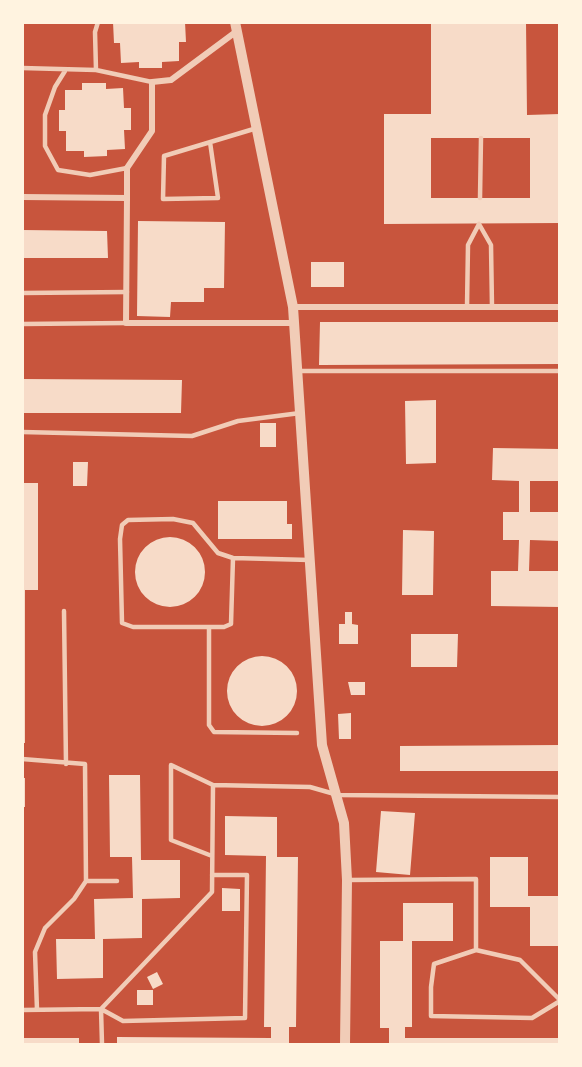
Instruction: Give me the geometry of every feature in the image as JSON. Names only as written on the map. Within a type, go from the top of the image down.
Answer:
[{"type":"street","points":[[294,323],[126,323],[127,168],[152,131],[152,82],[171,80],[236,27],[294,323],[322,745],[324,759],[343,815],[347,880],[345,1044]]},
{"type":"street","points":[[22,197],[127,198]]},
{"type":"street","points":[[292,307],[560,308]]},
{"type":"lane","points":[[96,70],[95,32],[98,22]]},
{"type":"lane","points":[[22,68],[65,71],[96,70],[152,82]]},
{"type":"lane","points":[[65,71],[55,87],[45,116],[45,146],[58,170],[90,175],[127,168]]},
{"type":"lane","points":[[210,142],[218,198],[163,199],[164,156],[210,142],[257,128]]},
{"type":"lane","points":[[480,198],[481,138]]},
{"type":"lane","points":[[467,308],[468,245],[479,224],[491,245],[492,308]]},
{"type":"lane","points":[[22,293],[127,292]]},
{"type":"lane","points":[[22,324],[126,323]]},
{"type":"lane","points":[[297,371],[560,371]]},
{"type":"lane","points":[[22,432],[192,436],[238,421],[300,413]]},
{"type":"lane","points":[[233,558],[231,624],[224,627],[133,627],[122,623],[120,539],[122,525],[128,520],[173,519],[193,523],[218,553],[233,558],[310,560]]},
{"type":"lane","points":[[64,611],[66,764]]},
{"type":"lane","points":[[209,627],[209,725],[214,732],[297,733]]},
{"type":"lane","points":[[22,759],[85,764],[86,881],[74,899],[45,928],[35,952],[37,1010]]},
{"type":"lane","points":[[213,856],[171,840],[171,765],[213,785],[310,787],[338,795],[560,797]]},
{"type":"lane","points":[[102,1044],[101,1010],[212,892],[213,785]]},
{"type":"lane","points":[[22,1010],[101,1010],[123,1021],[245,1018],[247,876],[213,875]]},
{"type":"lane","points":[[347,880],[476,879],[476,950]]},
{"type":"lane","points":[[86,881],[117,881]]},
{"type":"lane","points":[[476,950],[520,960],[560,1001],[532,1018],[431,1016],[434,964],[476,950]]},
{"type":"building","points":[[113,22],[185,22],[186,42],[179,42],[179,61],[162,62],[162,68],[139,68],[139,62],[121,63],[120,43],[114,43]]},
{"type":"building","points":[[431,22],[526,22],[527,115],[560,114],[560,223],[384,224],[384,114],[431,114]],"holes":[[[431,138],[530,138],[530,198],[431,198]]]},
{"type":"building","points":[[82,83],[106,83],[106,89],[123,88],[124,108],[131,108],[131,130],[124,130],[125,149],[107,150],[107,156],[84,157],[84,151],[66,151],[66,131],[59,131],[59,110],[65,110],[65,90],[82,90]]},
{"type":"building","points":[[138,221],[225,222],[224,288],[204,288],[204,302],[171,302],[170,317],[137,316]]},
{"type":"building","points":[[22,230],[107,231],[108,258],[22,258]]},
{"type":"building","points":[[311,262],[344,262],[344,287],[311,287]]},
{"type":"building","points":[[320,322],[560,322],[560,364],[319,365]]},
{"type":"building","points":[[22,379],[182,380],[181,413],[22,413]]},
{"type":"building","points":[[436,400],[436,463],[406,464],[405,401]]},
{"type":"building","points":[[260,423],[276,423],[276,447],[260,447]]},
{"type":"building","points":[[493,448],[560,449],[560,481],[530,481],[530,512],[560,512],[560,541],[530,540],[529,571],[560,571],[560,607],[491,606],[491,571],[518,571],[519,540],[503,540],[503,512],[519,512],[519,481],[492,480]]},
{"type":"building","points":[[73,462],[88,462],[87,486],[73,486]]},
{"type":"building","points":[[22,483],[38,483],[38,590],[25,590],[25,743],[22,743]]},
{"type":"building","points":[[218,501],[287,501],[287,524],[292,524],[292,539],[218,539]]},
{"type":"building","points":[[403,530],[434,531],[433,595],[402,595]]},
{"type":"building","points":[[170,537],[189,543],[199,553],[205,572],[199,591],[189,601],[170,607],[151,601],[141,591],[135,572],[141,553],[151,543]]},
{"type":"building","points":[[345,612],[352,612],[352,624],[358,625],[358,644],[339,644],[339,624],[345,624]]},
{"type":"building","points":[[411,634],[458,634],[457,667],[411,667]]},
{"type":"building","points":[[262,656],[275,659],[287,666],[294,678],[297,691],[294,704],[287,716],[275,723],[262,726],[249,723],[237,716],[230,704],[227,691],[230,678],[237,666],[249,659]]},
{"type":"building","points":[[348,682],[365,682],[365,695],[351,695]]},
{"type":"building","points":[[351,713],[351,739],[339,739],[338,714]]},
{"type":"building","points":[[560,745],[560,771],[400,771],[400,746]]},
{"type":"building","points":[[109,775],[140,775],[141,860],[180,860],[180,898],[142,899],[142,938],[103,939],[103,978],[57,979],[56,939],[95,939],[94,899],[133,898],[132,857],[110,857]]},
{"type":"building","points":[[22,778],[25,778],[25,807],[22,807]]},
{"type":"building","points":[[381,811],[415,813],[410,875],[376,872]]},
{"type":"building","points":[[225,816],[277,817],[277,857],[298,857],[296,1027],[289,1027],[289,1044],[117,1044],[117,1037],[271,1038],[271,1027],[264,1027],[266,856],[225,855]]},
{"type":"building","points":[[490,857],[528,857],[528,896],[560,896],[560,946],[530,946],[530,907],[490,907]]},
{"type":"building","points":[[222,888],[240,889],[240,911],[222,911]]},
{"type":"building","points":[[403,903],[453,903],[453,941],[412,941],[412,1027],[405,1027],[405,1038],[560,1038],[560,1044],[389,1044],[389,1028],[380,1028],[380,941],[403,941]]},
{"type":"building","points":[[157,972],[163,984],[153,989],[147,977]]},
{"type":"building","points":[[137,990],[153,990],[153,1005],[137,1005]]},
{"type":"building","points":[[22,1038],[79,1038],[79,1044],[22,1044]]}]
